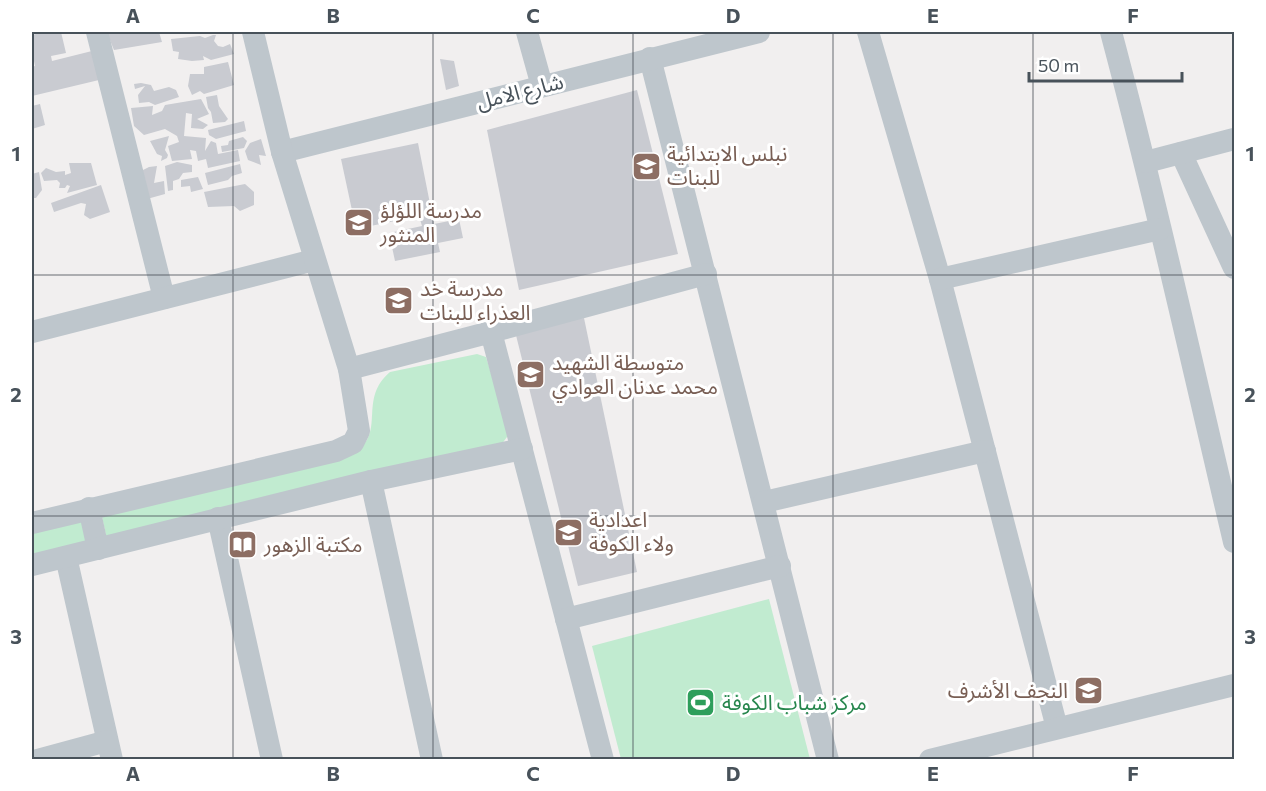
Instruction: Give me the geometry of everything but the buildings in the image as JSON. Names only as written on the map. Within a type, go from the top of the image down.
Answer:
[{"type":"street","points":[[97,32],[164,298]]},
{"type":"street","points":[[32,523],[336,451],[353,443],[357,438],[359,425],[349,369],[282,152],[253,32]]},
{"type":"street","points":[[527,32],[542,86]]},
{"type":"street","name":"شارع الامل","points":[[282,152],[759,32]]},
{"type":"street","points":[[868,32],[940,279],[1057,728]]},
{"type":"street","points":[[1111,32],[1146,162],[1234,542]]},
{"type":"street","points":[[650,58],[828,759]]},
{"type":"street","points":[[1146,162],[1234,139]]},
{"type":"street","points":[[1181,153],[1234,268]]},
{"type":"street","points":[[940,279],[1160,229]]},
{"type":"street","points":[[32,332],[314,260]]},
{"type":"street","points":[[349,369],[706,273]]},
{"type":"street","points":[[491,332],[603,759]]},
{"type":"street","points":[[32,565],[371,481],[522,449]]},
{"type":"street","points":[[764,502],[985,451]]},
{"type":"street","points":[[371,481],[432,759]]},
{"type":"street","points":[[89,508],[98,549]]},
{"type":"street","points":[[218,518],[272,759]]},
{"type":"street","points":[[37,759],[110,750],[66,557]]},
{"type":"street","points":[[566,619],[780,566]]},
{"type":"street","points":[[930,759],[1234,685]]},
{"type":"green space","points":[[477,354],[486,357],[508,428],[507,437],[501,445],[107,540],[101,512],[359,449],[370,433],[376,392],[390,372]]},
{"type":"green space","points":[[81,518],[87,543],[32,557],[32,531]]},
{"type":"green space","name":"مركز شباب الكوفة","points":[[769,599],[810,759],[621,759],[592,646]]},
{"type":"place","name":"نبلس الابتدائية للبنات","points":[[646,166]]},
{"type":"place","name":"مدرسة اللؤلؤ المنثور","points":[[359,223]]},
{"type":"place","name":"مدرسة خد العذراء للبنات","points":[[399,301]]},
{"type":"place","name":"متوسطة الشهيد محمد عدنان العوادي","points":[[531,375]]},
{"type":"place","name":"اعدادية ولاء الكوفة","points":[[568,532]]},
{"type":"place","name":"مكتبة الزهور","points":[[243,545]]},
{"type":"place","name":"النجف الأشرف","points":[[1089,691]]},
{"type":"place","name":"مركز شباب الكوفة","points":[[701,703]]}]
